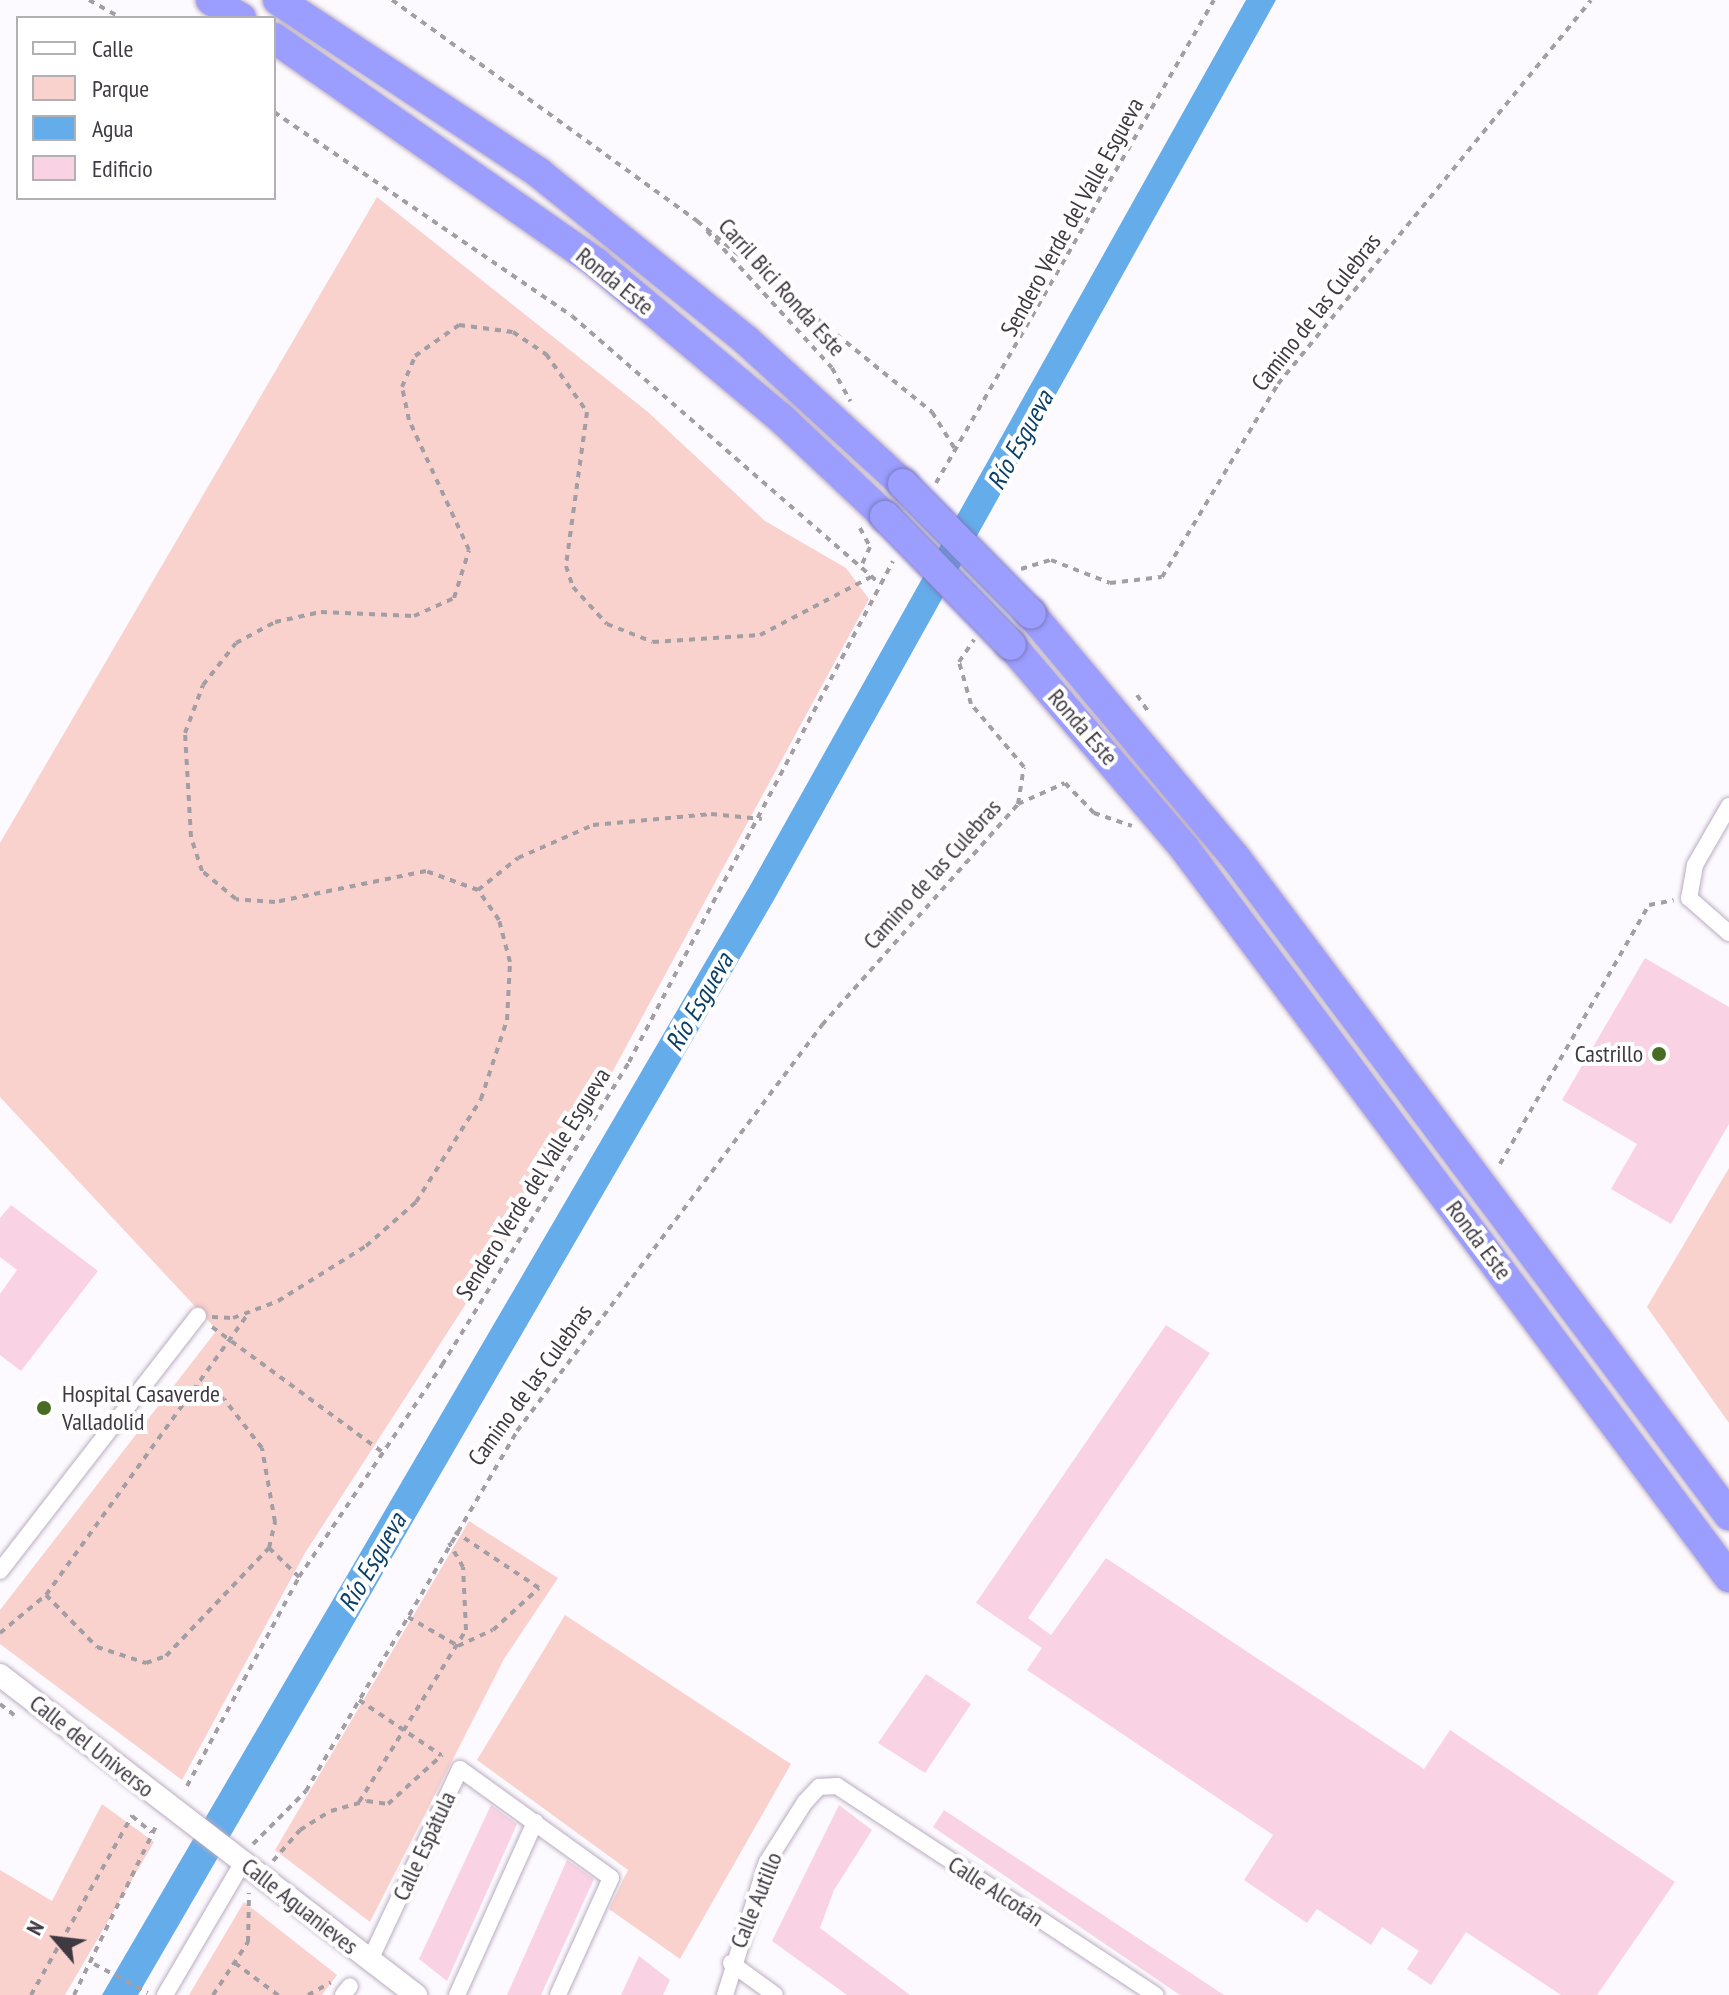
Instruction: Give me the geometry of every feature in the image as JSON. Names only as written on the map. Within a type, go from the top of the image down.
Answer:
[{"type":"highway","points":[[211,0],[238,16]]},
{"type":"highway","name":"Ronda Este","points":[[278,0],[539,173],[747,341],[903,484],[1031,614],[1235,857],[1729,1515]]},
{"type":"highway","name":"Ronda Este","points":[[276,39],[596,263],[781,418],[871,519],[1011,645],[1185,849],[1729,1577]]},
{"type":"street","points":[[1729,806],[1695,865],[1689,898],[1729,933]]},
{"type":"street","points":[[0,1571],[198,1316]]},
{"type":"street","name":"Calle del Universo","points":[[0,1675],[184,1817]]},
{"type":"street","name":"Calle Espátula","points":[[370,1960],[460,1769],[611,1878],[558,1995]]},
{"type":"street","name":"Calle Autillo","points":[[725,1995],[731,1963],[767,1862],[805,1802],[819,1787],[837,1786]]},
{"type":"street","name":"Calle Alcotán","points":[[837,1786],[1155,1995]]},
{"type":"street","name":"Calle Aguanieves","points":[[184,1817],[416,1995]]},
{"type":"street","points":[[457,1995],[535,1822]]},
{"type":"street","points":[[165,1995],[246,1864]]},
{"type":"street","points":[[731,1963],[775,1995]]},
{"type":"path","points":[[89,0],[118,16]]},
{"type":"path","points":[[392,0],[697,221]]},
{"type":"path","name":"Sendero Verde del Valle Esgueva","points":[[697,221],[932,412],[955,449],[1044,307],[1214,0]]},
{"type":"path","name":"Camino de las Culebras","points":[[1018,574],[1026,562],[1051,560],[1110,583],[1162,577],[1278,384],[1591,0]]},
{"type":"path","points":[[198,1316],[248,1313],[366,1246],[416,1202],[481,1099],[507,1020],[510,962],[499,920],[478,890],[426,871],[275,902],[236,899],[202,871],[187,807],[185,733],[203,685],[236,643],[275,622],[321,612],[414,616],[454,598],[469,550],[409,420],[402,387],[415,356],[459,325],[513,332],[546,354],[587,412],[566,566],[573,587],[607,624],[653,642],[760,635],[871,577],[572,316],[276,113]]},
{"type":"path","name":"Carril Bici Ronda Este","points":[[697,221],[832,368],[854,408]]},
{"type":"path","points":[[860,568],[870,547],[871,519]]},
{"type":"path","name":"Sendero Verde del Valle Esgueva","points":[[187,1786],[299,1577],[383,1453],[629,1062],[762,819],[880,585],[871,577]]},
{"type":"path","name":"Camino de las Culebras","points":[[246,1864],[259,1834],[306,1791],[455,1532],[517,1431],[822,1025],[1018,804],[1024,767],[971,704],[959,662],[984,625]]},
{"type":"path","points":[[1018,804],[1065,783],[1094,813],[1137,827]]},
{"type":"path","points":[[478,890],[518,858],[593,825],[698,814],[762,819]]},
{"type":"path","points":[[1500,1164],[1649,905],[1689,898]]},
{"type":"path","points":[[0,1633],[46,1595],[248,1313]]},
{"type":"path","points":[[198,1316],[383,1453]]},
{"type":"path","points":[[46,1595],[97,1647],[146,1663],[166,1656],[269,1548],[275,1522],[262,1448],[224,1399],[197,1387]]},
{"type":"path","points":[[455,1532],[539,1588],[493,1630],[458,1646]]},
{"type":"path","points":[[359,1802],[458,1646],[468,1598],[449,1543]]},
{"type":"path","points":[[269,1548],[299,1577]]},
{"type":"path","points":[[408,1617],[458,1646]]},
{"type":"path","points":[[359,1700],[460,1769]]},
{"type":"path","points":[[213,1995],[248,1942],[249,1887],[246,1864],[300,1830],[359,1802],[388,1804],[442,1755]]},
{"type":"path","points":[[31,1995],[132,1816],[151,1832]]},
{"type":"path","points":[[74,1995],[94,1964],[157,1824]]},
{"type":"path","points":[[235,1963],[278,1995]]},
{"type":"path","points":[[94,1964],[151,1995]]},
{"type":"green space","points":[[377,197],[648,412],[765,521],[846,568],[869,599],[595,1104],[305,1553],[182,1780],[0,1644],[0,1610],[217,1330],[0,1097],[0,843]]},
{"type":"green space","points":[[1729,1168],[1729,1423],[1647,1307]]},
{"type":"green space","points":[[469,1521],[558,1578],[504,1659],[370,1922],[275,1850]]},
{"type":"green space","points":[[565,1615],[791,1764],[680,1959],[609,1909],[628,1870],[477,1760]]},
{"type":"green space","points":[[102,1804],[154,1842],[65,1995],[0,1995],[0,1870],[52,1901]]},
{"type":"green space","points":[[244,1902],[337,1975],[322,1995],[189,1995]]},
{"type":"water","name":"Río Esgueva","points":[[1246,0],[1276,0],[775,898],[138,1995],[102,1995],[751,884]]},
{"type":"building","name":"Castrillo","points":[[1645,958],[1729,1007],[1729,1124],[1671,1224],[1611,1189],[1637,1144],[1562,1100]]},
{"type":"building","points":[[11,1205],[98,1271],[21,1371],[0,1355],[0,1294],[17,1270],[0,1257],[0,1218]]},
{"type":"building","points":[[1166,1325],[1210,1353],[1028,1618],[1051,1635],[1106,1558],[1424,1769],[1450,1730],[1675,1882],[1597,1995],[1561,1995],[1466,1932],[1431,1985],[1407,1969],[1419,1951],[1382,1927],[1371,1945],[1317,1909],[1307,1923],[1244,1880],[1273,1835],[1027,1670],[1042,1648],[976,1603]]},
{"type":"building","points":[[926,1674],[971,1704],[925,1773],[878,1743]]},
{"type":"building","points":[[491,1805],[517,1824],[447,1981],[419,1959]]},
{"type":"building","points":[[839,1805],[872,1830],[834,1890],[820,1928],[910,1995],[847,1995],[772,1941]]},
{"type":"building","points":[[944,1810],[1224,1995],[1180,1995],[933,1827]]},
{"type":"building","points":[[567,1860],[594,1879],[541,1995],[507,1995]]},
{"type":"building","points":[[639,1956],[670,1980],[663,1995],[621,1995]]},
{"type":"place","name":"Castrillo","points":[[1659,1054]]},
{"type":"place","name":"Hospital Casaverde Valladolid","points":[[44,1408]]}]
